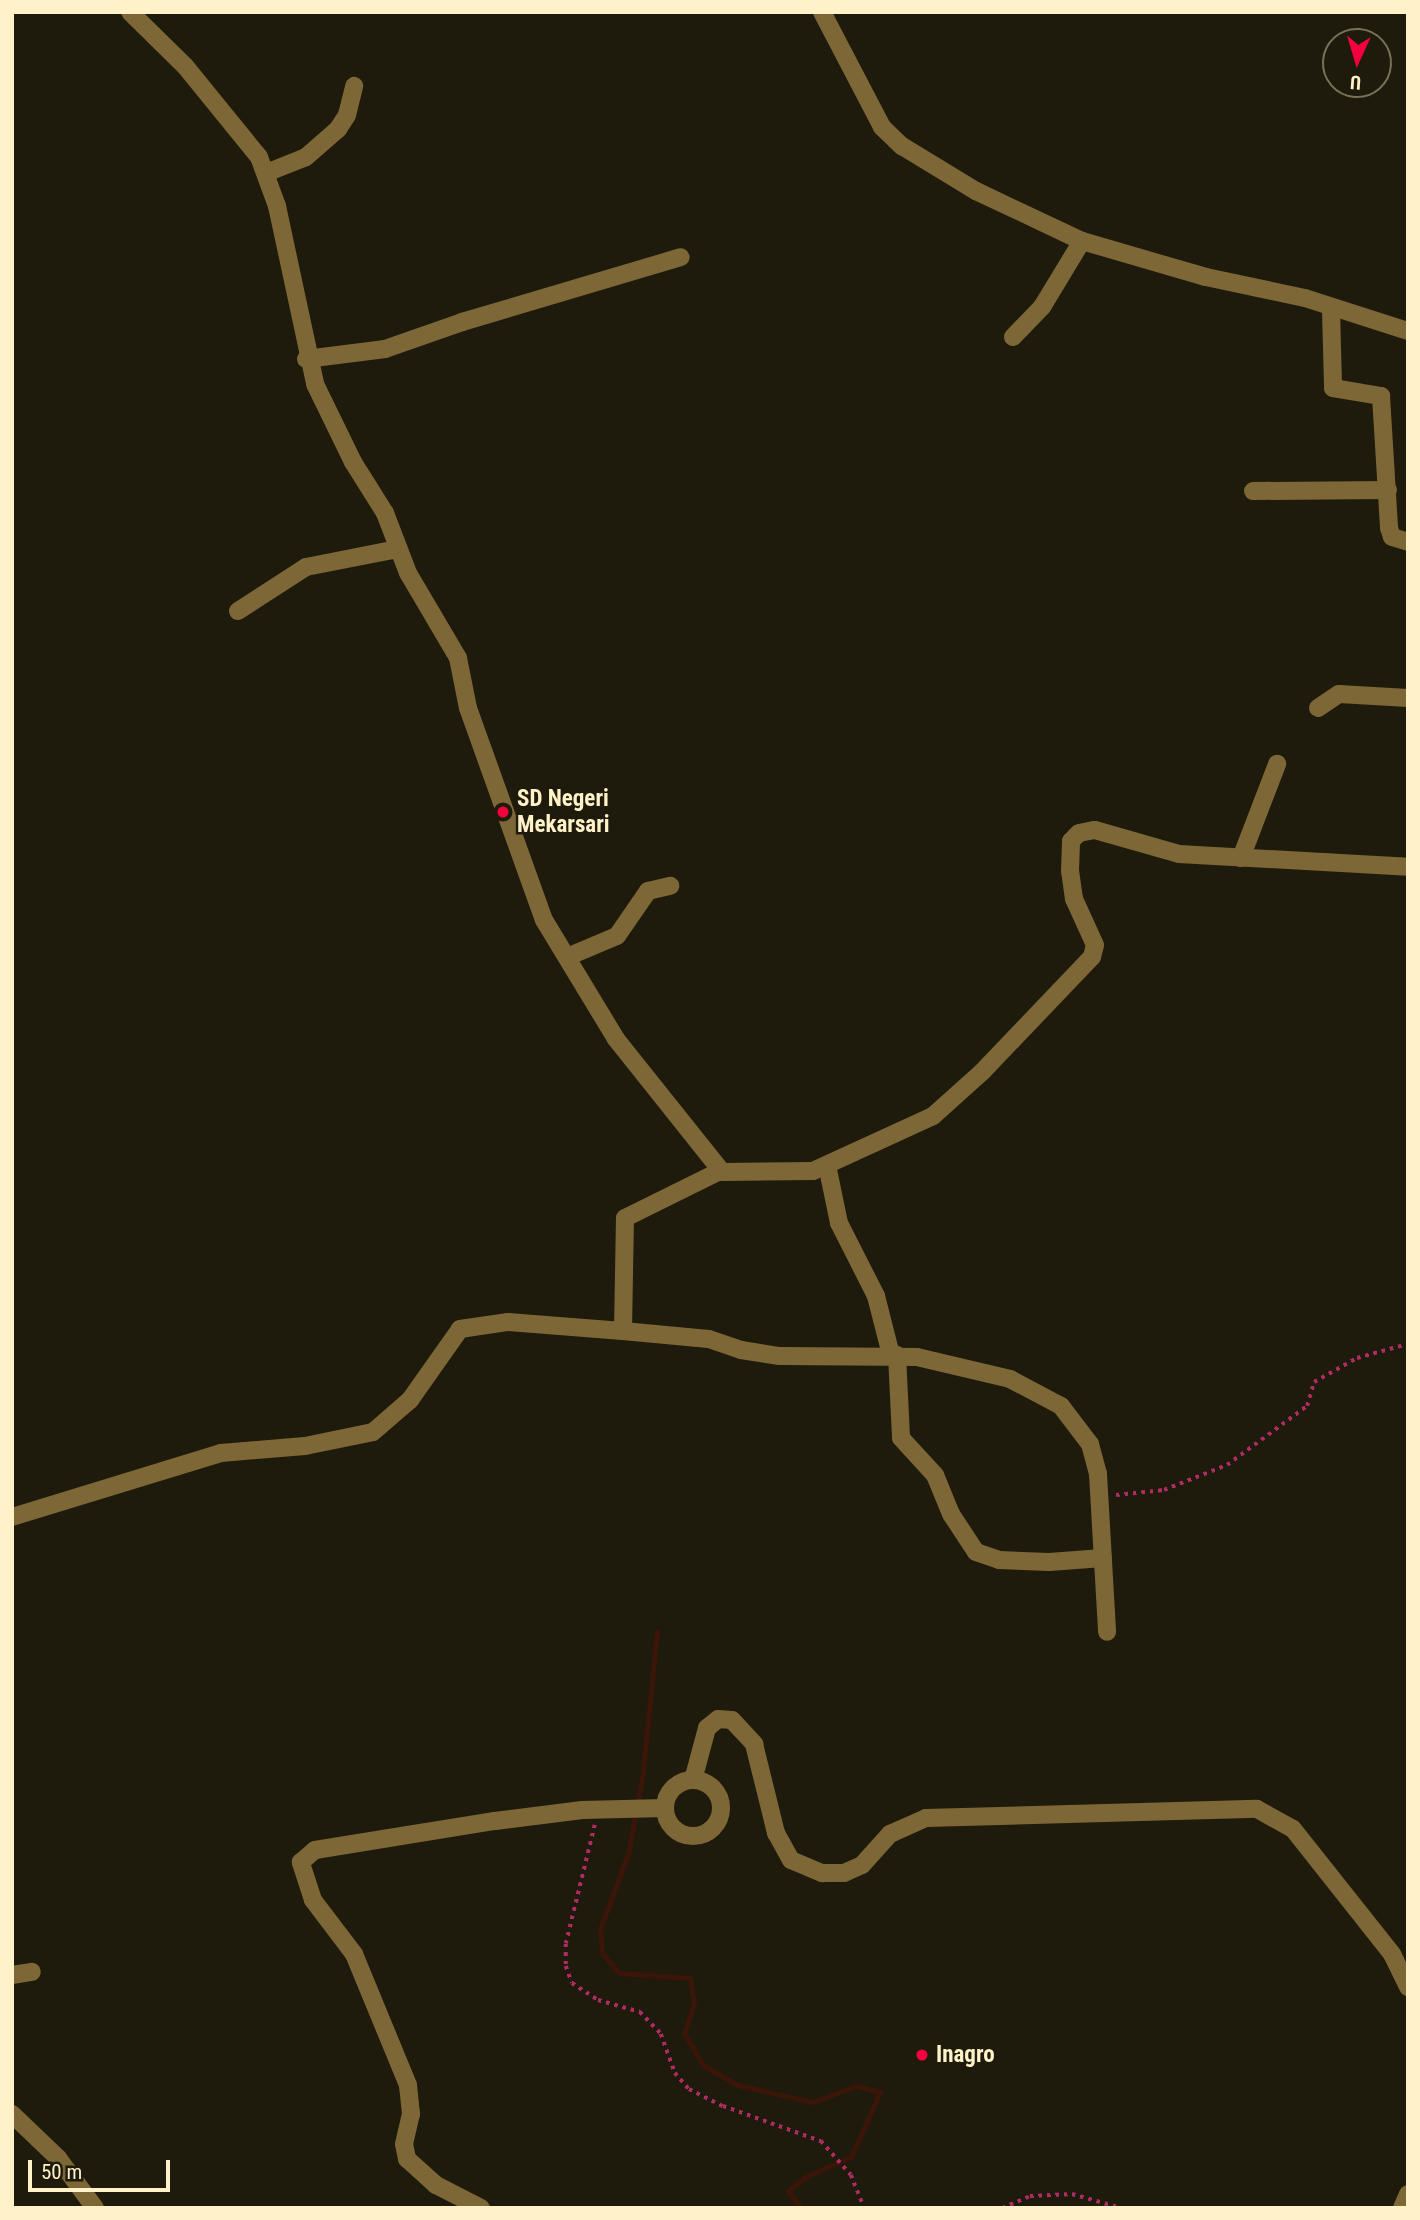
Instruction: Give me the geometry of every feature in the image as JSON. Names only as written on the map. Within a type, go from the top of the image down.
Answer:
[{"type":"street","points":[[130,12],[185,66],[250,144],[266,173],[280,220],[306,359],[325,409],[385,513],[398,549],[458,659],[468,708],[520,843],[534,892],[567,957],[616,1040],[720,1171]]},
{"type":"street","points":[[822,12],[863,96],[882,127],[902,146],[976,191],[1082,241],[1408,331]]},
{"type":"street","points":[[266,173],[306,156],[338,130],[347,115],[354,86]]},
{"type":"street","points":[[1013,337],[1042,307],[1082,241]]},
{"type":"street","points":[[306,359],[385,349],[462,321],[681,257]]},
{"type":"street","points":[[1331,309],[1333,388],[1381,396],[1392,537],[1408,542]]},
{"type":"street","points":[[1253,491],[1388,490]]},
{"type":"street","points":[[238,611],[306,566],[398,549]]},
{"type":"street","points":[[1318,708],[1325,699],[1339,694],[1408,698]]},
{"type":"street","points":[[1241,858],[1277,764]]},
{"type":"street","points":[[623,1331],[625,1218],[720,1171],[792,1174],[827,1165],[933,1116],[982,1072],[1092,957],[1095,945],[1074,898],[1070,871],[1071,841],[1079,833],[1095,830],[1179,855],[1408,867]]},
{"type":"street","points":[[567,957],[617,936],[648,891],[670,886]]},
{"type":"street","points":[[827,1165],[839,1223],[876,1296],[894,1355],[901,1438],[935,1475],[951,1514],[976,1552],[999,1560],[1049,1562],[1103,1558]]},
{"type":"street","points":[[12,1517],[221,1453],[304,1446],[373,1432],[410,1400],[460,1329],[508,1322],[709,1339],[740,1350],[780,1356],[894,1355],[965,1366],[1010,1379],[1061,1406],[1090,1444],[1100,1497],[1107,1632]]},
{"type":"street","points":[[659,1808],[669,1794],[693,1780],[706,1728],[718,1718],[732,1720],[754,1744],[776,1833],[791,1860],[822,1873],[844,1873],[862,1865],[890,1834],[926,1818],[1258,1809],[1293,1829],[1392,1954],[1408,1987]]},
{"type":"street","points":[[659,1808],[679,1832],[693,1836],[713,1828],[722,1808],[718,1794],[707,1784],[693,1780]]},
{"type":"street","points":[[481,2208],[436,2185],[407,2159],[404,2144],[412,2097],[404,2074],[354,1954],[313,1900],[301,1862],[315,1850],[596,1809],[659,1808]]},
{"type":"street","points":[[12,1975],[32,1972]]},
{"type":"street","points":[[12,2114],[58,2158],[95,2208]]},
{"type":"street","points":[[1402,2208],[1408,2194]]},
{"type":"path","points":[[1100,1497],[1164,1490],[1227,1465],[1307,1406],[1314,1382],[1357,1358],[1408,1344]]},
{"type":"path","points":[[596,1809],[588,1867],[566,1944],[566,1966],[572,1983],[598,2000],[640,2012],[661,2034],[675,2074],[689,2089],[723,2106],[805,2134],[833,2153],[850,2175],[864,2208]]},
{"type":"path","points":[[1002,2208],[1030,2196],[1072,2194],[1121,2208]]},
{"type":"waterway","points":[[657,1632],[642,1779],[628,1854],[600,1929],[602,1953],[619,1973],[690,1978],[694,2003],[684,2033],[703,2065],[737,2085],[813,2102],[856,2086],[880,2092],[851,2157],[807,2176],[788,2191],[801,2208]]},
{"type":"place","name":"SD Negeri Mekarsari","points":[[503,812]]},
{"type":"place","name":"Inagro","points":[[922,2055]]}]
